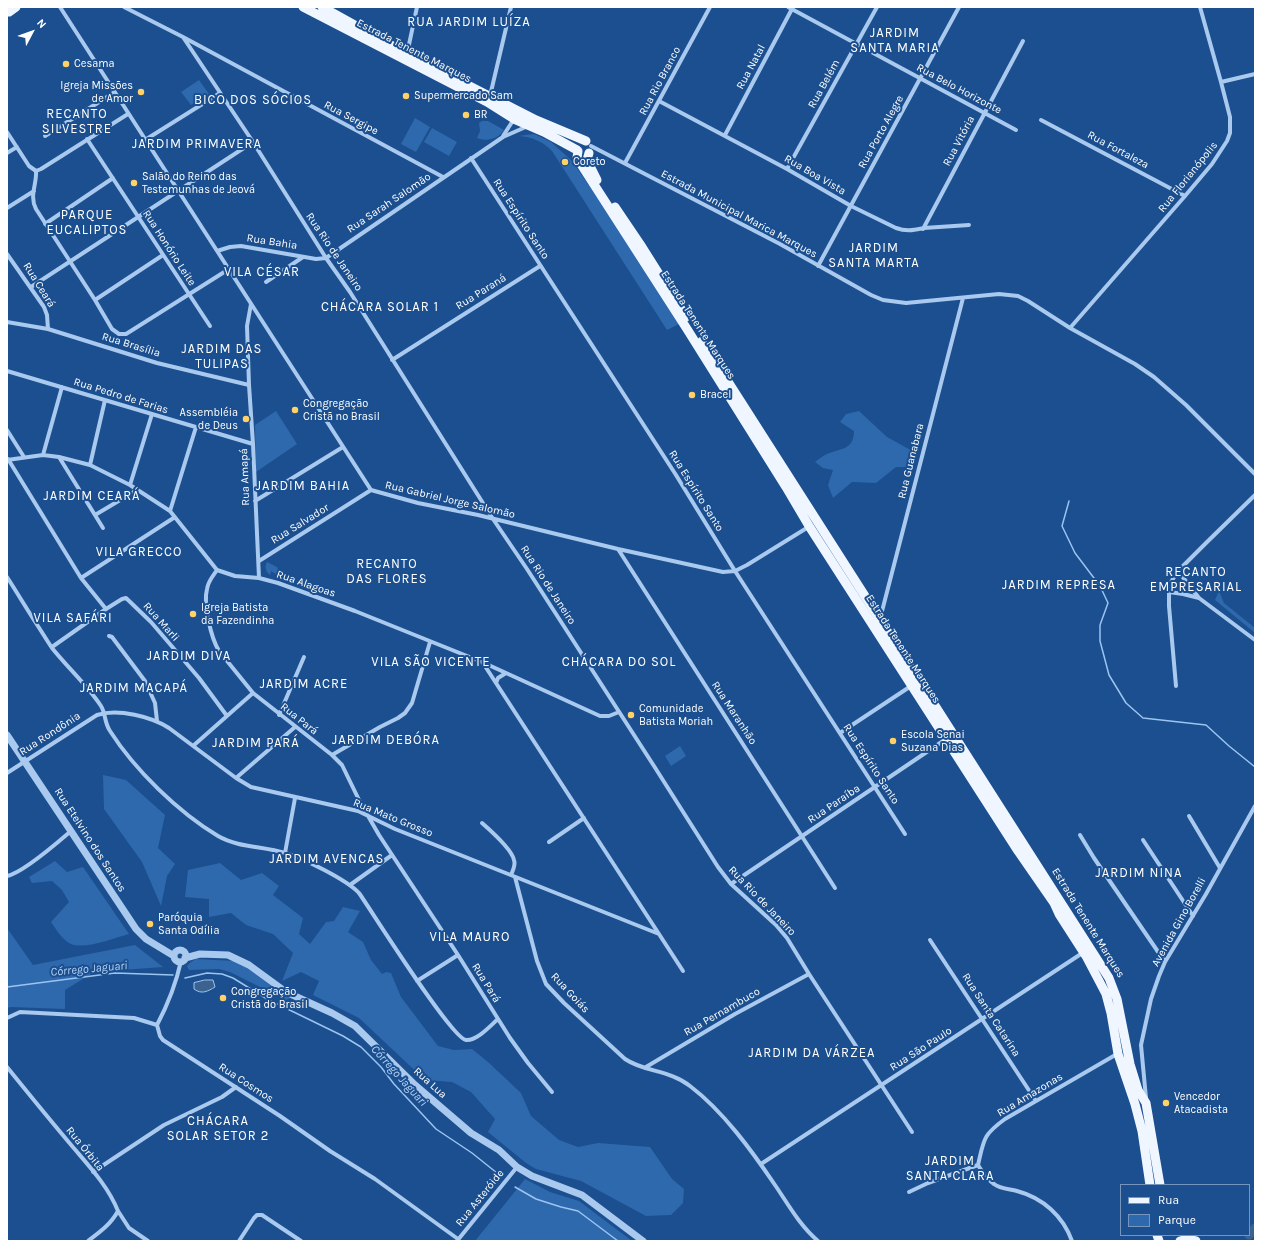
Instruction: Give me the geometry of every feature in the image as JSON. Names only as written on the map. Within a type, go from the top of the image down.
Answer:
[{"type":"main road","name":"Estrada Tenente Marques","points":[[303,7],[486,102],[514,119],[544,132],[578,151],[577,158],[786,487],[813,524],[1087,950],[1106,994],[1118,1054],[1135,1104],[1142,1131],[1150,1184]]},
{"type":"main road","name":"Estrada Tenente Marques","points":[[322,7],[407,54],[589,148],[587,160],[598,182],[640,244],[704,346],[798,490],[813,524]]},
{"type":"main road","points":[[514,119],[520,114],[531,120],[536,120]]},
{"type":"main road","points":[[578,151],[582,154],[589,148]]},
{"type":"main road","name":"Estrada Tenente Marques","points":[[876,622],[911,686],[1025,862],[1060,914],[1110,978],[1118,1004],[1130,1064],[1138,1090],[1146,1103],[1160,1184]]},
{"type":"street","points":[[11,11],[20,7]]},
{"type":"street","name":"Rua Gabriel Jorge Salomão","points":[[60,7],[371,490],[418,503],[478,515],[618,549],[723,572],[735,571]]},
{"type":"street","name":"Rua Sergipe","points":[[124,7],[183,37],[443,177]]},
{"type":"street","points":[[407,54],[417,7]]},
{"type":"street","points":[[490,96],[511,7]]},
{"type":"street","name":"Rua Rio Branco","points":[[625,164],[710,7]]},
{"type":"street","name":"Rua Belém","points":[[787,169],[877,7]]},
{"type":"street","name":"Rua Porto Alegre","points":[[818,266],[959,7]]},
{"type":"street","name":"Rua Florianópolis","points":[[1070,328],[1186,196],[1223,150],[1230,133],[1230,117],[1200,7]]},
{"type":"street","name":"Rua Belo Horizonte","points":[[791,8],[1016,130]]},
{"type":"street","name":"Rua Natal","points":[[724,135],[791,8]]},
{"type":"street","name":"Rua Rio de Janeiro","points":[[183,37],[253,142],[326,258],[350,292],[493,519],[527,569],[714,863],[731,884],[787,938],[912,1132]]},
{"type":"street","name":"Rua Vitória","points":[[923,228],[1023,41]]},
{"type":"street","points":[[1221,82],[1255,74]]},
{"type":"street","points":[[45,136],[114,92]]},
{"type":"street","points":[[145,140],[220,93]]},
{"type":"street","name":"Rua Boa Vista","points":[[660,101],[787,169],[851,206],[896,228],[908,231],[923,228],[969,226]]},
{"type":"street","points":[[36,171],[128,114]]},
{"type":"street","points":[[503,136],[514,119]]},
{"type":"street","name":"Rua Fortaleza","points":[[1041,120],[1186,196]]},
{"type":"street","points":[[443,177],[503,136],[528,126]]},
{"type":"street","points":[[7,132],[29,166],[36,171]]},
{"type":"street","name":"Rua Honório Leite","points":[[87,140],[210,326]]},
{"type":"street","points":[[31,287],[253,142]]},
{"type":"street","points":[[7,154],[17,147]]},
{"type":"street","name":"Estrada Municipal Marica Marques","points":[[589,148],[606,154],[780,244],[871,295],[883,300],[906,303],[999,294],[1018,296],[1070,328],[1135,364],[1160,382],[1255,474]]},
{"type":"street","name":"Rua Espírito Santo","points":[[471,158],[676,475],[735,571],[905,834]]},
{"type":"street","points":[[36,171],[36,181],[32,198],[34,205],[115,332],[122,335],[126,334],[229,270]]},
{"type":"street","name":"Rua Sarah Salomão","points":[[326,258],[443,177]]},
{"type":"street","points":[[45,224],[113,178]]},
{"type":"street","points":[[7,208],[34,191]]},
{"type":"street","name":"Rua Bahia","points":[[217,251],[240,246],[316,259],[326,258]]},
{"type":"street","name":"Rua Ceará","points":[[7,254],[46,311],[48,329]]},
{"type":"street","points":[[96,300],[163,254]]},
{"type":"street","points":[[266,282],[303,256]]},
{"type":"street","name":"Rua Paraná","points":[[392,360],[540,266]]},
{"type":"street","name":"Rua Guanabara","points":[[876,622],[962,298]]},
{"type":"street","name":"Rua Amapá","points":[[251,304],[247,326],[259,578]]},
{"type":"street","name":"Rua Brasília","points":[[7,322],[48,329],[163,365],[249,385]]},
{"type":"street","name":"Rua Pedro de Farias","points":[[7,371],[253,444]]},
{"type":"street","points":[[43,455],[62,387]]},
{"type":"street","points":[[90,465],[106,400]]},
{"type":"street","points":[[130,485],[152,414]]},
{"type":"street","points":[[170,511],[196,427]]},
{"type":"street","points":[[7,430],[24,457]]},
{"type":"street","points":[[255,501],[343,447]]},
{"type":"street","points":[[52,647],[106,609],[81,578],[7,459],[43,455],[59,457],[90,465],[130,485],[170,511],[217,570]]},
{"type":"street","points":[[59,457],[103,528]]},
{"type":"street","points":[[95,515],[137,490]]},
{"type":"street","name":"Rua Salvador","points":[[259,561],[371,490]]},
{"type":"street","points":[[1176,686],[1170,618],[1169,592],[1171,582],[1178,572],[1255,495]]},
{"type":"street","points":[[81,578],[175,517]]},
{"type":"street","points":[[735,571],[813,524]]},
{"type":"street","name":"Rua Maranhão","points":[[618,549],[835,888]]},
{"type":"street","name":"Rua Alagoas","points":[[217,570],[235,576],[259,578],[278,583],[355,611],[482,662],[600,716],[609,716],[618,712]]},
{"type":"street","name":"Rua Pará","points":[[217,570],[210,579],[206,590],[206,598],[211,633],[219,651],[253,693],[332,755],[343,768],[368,816],[392,855],[498,1019],[528,1063],[552,1092]]},
{"type":"street","points":[[1178,572],[1200,598],[1255,640]]},
{"type":"street","points":[[7,576],[52,647],[86,686],[101,706],[107,726],[132,760],[162,792],[198,822],[218,836],[233,842],[285,853],[350,884],[361,897],[417,981],[451,1028],[460,1037],[466,1040],[476,1037],[498,1019]]},
{"type":"street","points":[[1169,592],[1200,598]]},
{"type":"street","name":"Rua Marli","points":[[106,609],[126,598],[151,622],[199,678],[227,716]]},
{"type":"street","points":[[109,636],[112,637],[145,681],[155,703],[157,721]]},
{"type":"street","points":[[332,755],[398,718],[408,710],[412,703],[430,642]]},
{"type":"street","points":[[279,714],[304,658]]},
{"type":"street","points":[[482,662],[683,972]]},
{"type":"street","points":[[496,683],[498,678],[506,673]]},
{"type":"street","points":[[840,733],[911,686]]},
{"type":"street","points":[[193,746],[253,693]]},
{"type":"street","name":"Rua Mato Grosso","points":[[104,713],[134,715],[157,721],[169,728],[236,778],[251,787],[295,798],[343,807],[358,812],[659,934]]},
{"type":"street","name":"Rua Rondônia","points":[[7,773],[92,717],[104,713]]},
{"type":"street","points":[[236,778],[295,727]]},
{"type":"street","name":"Rua Etelvino dos Santos","points":[[7,735],[136,929],[146,939],[162,948],[167,947],[181,956]]},
{"type":"street","name":"Rua Paraíba","points":[[731,884],[946,739]]},
{"type":"street","points":[[285,853],[295,798]]},
{"type":"street","name":"Avenida Gino Borelli","points":[[1146,1103],[1141,1057],[1142,1037],[1151,999],[1165,962],[1193,916],[1255,806]]},
{"type":"street","points":[[1189,816],[1220,868]]},
{"type":"street","points":[[548,842],[584,818]]},
{"type":"street","points":[[482,823],[512,854],[514,859],[513,876]]},
{"type":"street","points":[[7,876],[22,870],[71,831]]},
{"type":"street","points":[[1080,835],[1165,962]]},
{"type":"street","points":[[1142,840],[1193,916]]},
{"type":"street","points":[[350,884],[392,855]]},
{"type":"street","name":"Rua Goiás","points":[[513,876],[537,960],[546,984],[564,1003],[621,1056],[631,1063],[646,1067]]},
{"type":"street","name":"Rua Santa Catarina","points":[[930,940],[1036,1101]]},
{"type":"street","name":"Rua São Paulo","points":[[761,1164],[1087,950]]},
{"type":"street","name":"Rua Lua","points":[[181,956],[200,954],[228,955],[238,959],[249,965],[286,992],[332,1013],[355,1026],[366,1035],[397,1068],[471,1133],[499,1150],[517,1167],[532,1176],[544,1182],[582,1195],[643,1241]]},
{"type":"street","points":[[417,981],[458,955]]},
{"type":"street","points":[[7,1018],[20,1012],[134,1018],[157,1025],[167,1007],[177,980],[181,956]]},
{"type":"street","name":"Rua Pernambuco","points":[[646,1067],[735,1014],[809,974]]},
{"type":"street","name":"Rua Cosmos","points":[[157,1025],[160,1036],[163,1040],[236,1087],[330,1151],[375,1179],[457,1240]]},
{"type":"street","name":"Rua Amazonas","points":[[978,1165],[984,1141],[988,1132],[1005,1119],[1118,1054]]},
{"type":"street","name":"Rua Órbita","points":[[7,1067],[110,1194],[118,1211],[130,1228],[148,1241]]},
{"type":"street","points":[[646,1067],[674,1077],[694,1089],[726,1122],[761,1164],[803,1225],[818,1241]]},
{"type":"street","points":[[93,1172],[164,1125],[222,1097],[236,1087]]},
{"type":"street","points":[[909,1192],[928,1183],[978,1165],[988,1179],[998,1186],[1031,1195],[1047,1205],[1064,1223],[1072,1241]]},
{"type":"street","name":"Rua Asteróide","points":[[457,1240],[517,1167]]},
{"type":"street","points":[[88,1241],[105,1228],[118,1211]]},
{"type":"street","points":[[239,1241],[257,1215],[262,1215],[301,1241]]},
{"type":"green space","points":[[199,80],[209,94],[191,105],[181,92]]},
{"type":"green space","points":[[415,118],[430,127],[416,152],[401,144]]},
{"type":"green space","points":[[482,121],[488,121],[504,130],[499,136],[492,139],[485,140],[477,138],[480,131],[479,123]]},
{"type":"green space","points":[[432,128],[457,142],[449,156],[424,142]]},
{"type":"green space","points":[[534,134],[551,142],[571,160],[615,222],[679,324],[667,330],[552,151],[536,140],[518,136]]},
{"type":"green space","points":[[276,411],[297,444],[256,472],[255,425]]},
{"type":"green space","points":[[859,411],[887,437],[916,453],[909,467],[896,467],[876,483],[852,482],[833,498],[828,485],[833,470],[823,468],[815,462],[825,455],[849,446],[854,431],[840,422],[846,414]]},
{"type":"green space","points":[[267,562],[277,567],[281,575],[276,577],[276,574],[271,571],[270,575],[266,568]]},
{"type":"green space","points":[[1219,591],[1224,603],[1255,628],[1255,633],[1215,600]]},
{"type":"green space","points":[[680,746],[686,756],[671,766],[665,756]]},
{"type":"green space","points":[[103,775],[126,780],[165,815],[158,848],[175,864],[167,876],[161,906],[142,862],[104,809]]},
{"type":"green space","points":[[55,861],[67,872],[83,867],[129,934],[82,946],[69,943],[64,939],[51,922],[69,902],[62,890],[52,881],[32,883],[29,877]]},
{"type":"green space","points":[[220,863],[241,880],[262,873],[279,886],[273,895],[303,918],[299,934],[310,944],[326,922],[334,921],[343,907],[360,911],[348,932],[363,942],[371,960],[382,974],[386,972],[391,973],[401,997],[438,1046],[454,1050],[472,1049],[521,1093],[531,1116],[559,1140],[578,1147],[598,1143],[650,1147],[672,1179],[684,1189],[683,1203],[671,1215],[646,1216],[581,1181],[536,1169],[526,1163],[488,1132],[495,1119],[471,1092],[452,1082],[425,1080],[359,1018],[313,995],[319,981],[301,972],[282,981],[293,953],[273,934],[246,925],[231,913],[209,917],[209,899],[185,897],[188,870]]},
{"type":"green space","points":[[7,928],[33,965],[135,945],[163,967],[94,972],[65,990],[65,1009],[7,1008]]},
{"type":"green space","points":[[196,959],[235,961],[253,971],[290,998],[286,1000],[230,972],[219,969],[189,970],[187,966]]},
{"type":"green space","points":[[525,1179],[550,1192],[579,1201],[632,1241],[475,1241]]},
{"type":"shaded area","points":[[205,980],[213,980],[215,987],[202,992],[194,989],[194,983]]},
{"type":"waterway","points":[[1069,501],[1062,526],[1075,553],[1100,586],[1108,603],[1100,625],[1100,641],[1109,675],[1126,703],[1143,718],[1206,725],[1255,767]]},
{"type":"waterway","name":"Córrego Jaguari","points":[[7,987],[115,973],[173,975]]},
{"type":"waterway","name":"Córrego Jaguari","points":[[185,978],[207,973],[222,974],[233,978],[267,999],[343,1036],[361,1047],[381,1067],[394,1084],[436,1129],[472,1153],[502,1177]]},
{"type":"waterway","points":[[515,1187],[536,1199],[578,1211],[618,1241]]},
{"type":"waterway","points":[[1250,1234],[1255,1228]]},
{"type":"place","name":"Cesama","points":[[66,64]]},
{"type":"place","name":"Igreja Missões de Amor","points":[[141,92]]},
{"type":"place","name":"Supermercado Sam","points":[[406,96]]},
{"type":"place","name":"BR","points":[[466,115]]},
{"type":"place","name":"Coreto","points":[[565,162]]},
{"type":"place","name":"Salão do Reino das Testemunhas de Jeová","points":[[134,183]]},
{"type":"place","name":"Bracel","points":[[692,395]]},
{"type":"place","name":"Congregação Cristã no Brasil","points":[[295,410]]},
{"type":"place","name":"Assembléia de Deus","points":[[246,419]]},
{"type":"place","name":"Igreja Batista da Fazendinha","points":[[193,614]]},
{"type":"place","name":"Comunidade Batista Moriah","points":[[631,715]]},
{"type":"place","name":"Escola Senai Suzana Dias","points":[[893,741]]},
{"type":"place","name":"Paróquia Santa Odília","points":[[150,924]]},
{"type":"place","name":"Congregação Cristã do Brasil","points":[[223,998]]},
{"type":"place","name":"Vencedor Atacadista","points":[[1166,1103]]},
{"type":"district","name":"RUA JARDIM LUÍZA","points":[[469,22]]},
{"type":"district","name":"JARDIM SANTA MARIA","points":[[895,40]]},
{"type":"district","name":"BICO DOS SÓCIOS","points":[[253,100]]},
{"type":"district","name":"RECANTO SILVESTRE","points":[[77,122]]},
{"type":"district","name":"JARDIM PRIMAVERA","points":[[197,144]]},
{"type":"district","name":"PARQUE EUCALIPTOS","points":[[87,222]]},
{"type":"district","name":"JARDIM SANTA MARTA","points":[[874,256]]},
{"type":"district","name":"VILA CÉSAR","points":[[262,272]]},
{"type":"district","name":"CHÁCARA SOLAR 1","points":[[380,307]]},
{"type":"district","name":"JARDIM DAS TULIPAS","points":[[222,356]]},
{"type":"district","name":"JARDIM BAHIA","points":[[303,486]]},
{"type":"district","name":"JARDIM CEARÁ","points":[[92,496]]},
{"type":"district","name":"VILA GRECCO","points":[[139,552]]},
{"type":"district","name":"RECANTO DAS FLORES","points":[[387,572]]},
{"type":"district","name":"RECANTO EMPRESARIAL","points":[[1196,580]]},
{"type":"district","name":"JARDIM REPRESA","points":[[1059,585]]},
{"type":"district","name":"VILA SAFÁRI","points":[[73,618]]},
{"type":"district","name":"JARDIM DIVA","points":[[189,656]]},
{"type":"district","name":"VILA SÃO VICENTE","points":[[431,662]]},
{"type":"district","name":"CHÁCARA DO SOL","points":[[619,662]]},
{"type":"district","name":"JARDIM ACRE","points":[[304,684]]},
{"type":"district","name":"JARDIM MACAPÁ","points":[[134,688]]},
{"type":"district","name":"JARDIM DEBÓRA","points":[[386,740]]},
{"type":"district","name":"JARDIM PARÁ","points":[[256,743]]},
{"type":"district","name":"JARDIM AVENCAS","points":[[327,859]]},
{"type":"district","name":"JARDIM NINA","points":[[1139,873]]},
{"type":"district","name":"VILA MAURO","points":[[470,937]]},
{"type":"district","name":"JARDIM DA VÁRZEA","points":[[812,1053]]},
{"type":"district","name":"CHÁCARA SOLAR SETOR 2","points":[[218,1128]]},
{"type":"district","name":"JARDIM SANTA CLARA","points":[[950,1168]]}]
